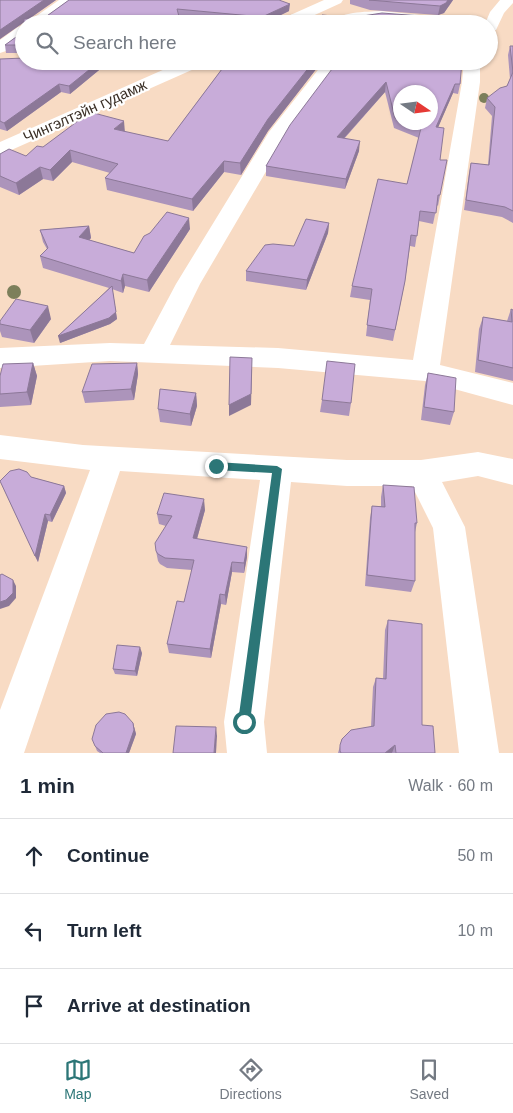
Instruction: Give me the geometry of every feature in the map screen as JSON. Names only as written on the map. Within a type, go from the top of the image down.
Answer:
[{"type":"street","points":[[46,15],[69,0]]},
{"type":"street","points":[[302,15],[336,0]]},
{"type":"street","points":[[497,15],[508,0]]},
{"type":"street","points":[[0,48],[15,37]]},
{"type":"street","name":"Чингэлтэйн гудамж","points":[[0,149],[177,70]]},
{"type":"street","points":[[152,352],[188,284],[279,132],[327,70]]},
{"type":"street","points":[[425,371],[472,70]]},
{"type":"street","points":[[0,358],[110,352],[278,358],[425,371],[513,394]]},
{"type":"street","points":[[0,448],[109,458],[347,473],[422,473],[478,464],[513,472]]},
{"type":"street","points":[[4,753],[109,458]]},
{"type":"street","points":[[247,753],[244,722],[277,469]]},
{"type":"street","points":[[422,473],[449,527],[479,753]]},
{"type":"building","points":[[0,0],[44,0],[22,15],[15,15],[15,20],[0,30]]},
{"type":"building","points":[[69,0],[279,0],[290,4],[266,15],[241,15],[177,9],[179,15],[48,15]]},
{"type":"building","points":[[369,0],[448,0],[440,6]]},
{"type":"building","points":[[382,13],[408,15],[369,15]]},
{"type":"building","points":[[15,38],[15,45],[5,45]]},
{"type":"building","points":[[510,46],[513,46],[513,72]]},
{"type":"building","points":[[15,58],[15,70],[89,70],[69,86],[59,84],[4,123],[0,121],[0,59]]},
{"type":"building","points":[[221,70],[307,70],[268,119],[240,163],[224,161],[192,199],[105,178],[118,164],[70,150],[50,170],[40,167],[16,183],[0,176],[0,154],[9,149],[26,156],[37,146],[43,147],[90,112],[124,121],[114,129],[168,141]]},
{"type":"building","points":[[331,70],[461,70],[460,84],[455,84],[438,122],[438,85],[393,85],[393,110],[386,82],[337,137],[360,141],[346,179],[266,166],[290,125]]},
{"type":"building","points":[[513,72],[513,211],[505,207],[466,200],[471,163],[489,165],[495,107],[487,98],[500,88],[507,86]]},
{"type":"building","points":[[444,128],[440,160],[447,160],[440,195],[438,195],[436,213],[420,211],[417,236],[411,235],[405,281],[395,330],[367,325],[372,289],[352,286],[378,179],[407,184],[420,130]]},
{"type":"building","points":[[167,212],[189,218],[147,280],[123,274],[121,281],[40,256],[48,248],[40,230],[89,226],[79,237],[134,253],[144,236],[150,233]]},
{"type":"building","points":[[306,219],[329,223],[307,280],[246,271],[265,245],[294,246]]},
{"type":"building","points":[[112,286],[116,312],[109,318],[58,336]]},
{"type":"building","points":[[16,299],[48,306],[30,330],[0,324],[0,321]]},
{"type":"building","points":[[511,309],[513,310],[513,368],[478,360],[483,317],[512,322]]},
{"type":"building","points":[[230,357],[252,358],[251,394],[229,405]]},
{"type":"building","points":[[327,361],[355,364],[351,403],[322,400]]},
{"type":"building","points":[[33,363],[27,392],[0,394],[0,376],[3,364]]},
{"type":"building","points":[[137,363],[131,389],[82,392],[92,364]]},
{"type":"building","points":[[428,373],[456,378],[454,412],[424,407]]},
{"type":"building","points":[[160,389],[196,393],[190,414],[158,409]]},
{"type":"building","points":[[19,469],[27,472],[31,477],[64,486],[50,515],[45,514],[35,556],[0,481],[10,471]]},
{"type":"building","points":[[383,485],[414,487],[417,523],[415,523],[415,581],[367,575],[372,506],[385,507]]},
{"type":"building","points":[[164,493],[204,499],[193,538],[247,547],[244,563],[232,562],[225,595],[220,594],[210,649],[167,644],[177,601],[184,602],[194,560],[165,558],[156,551],[155,543],[172,516],[157,514]]},
{"type":"building","points":[[2,574],[13,580],[13,593],[6,600],[0,602],[0,575]]},
{"type":"building","points":[[388,620],[422,624],[422,725],[433,726],[435,753],[396,753],[395,745],[385,753],[341,753],[340,745],[342,739],[351,730],[374,726],[376,678],[386,679]]},
{"type":"building","points":[[117,645],[140,647],[135,671],[113,669]]},
{"type":"building","points":[[119,712],[125,714],[133,723],[134,730],[126,753],[103,753],[95,746],[92,739],[96,725],[106,714]]},
{"type":"building","points":[[176,726],[216,727],[214,753],[173,753]]},
{"type":"route","points":[[216,466],[277,469],[244,722]]}]
